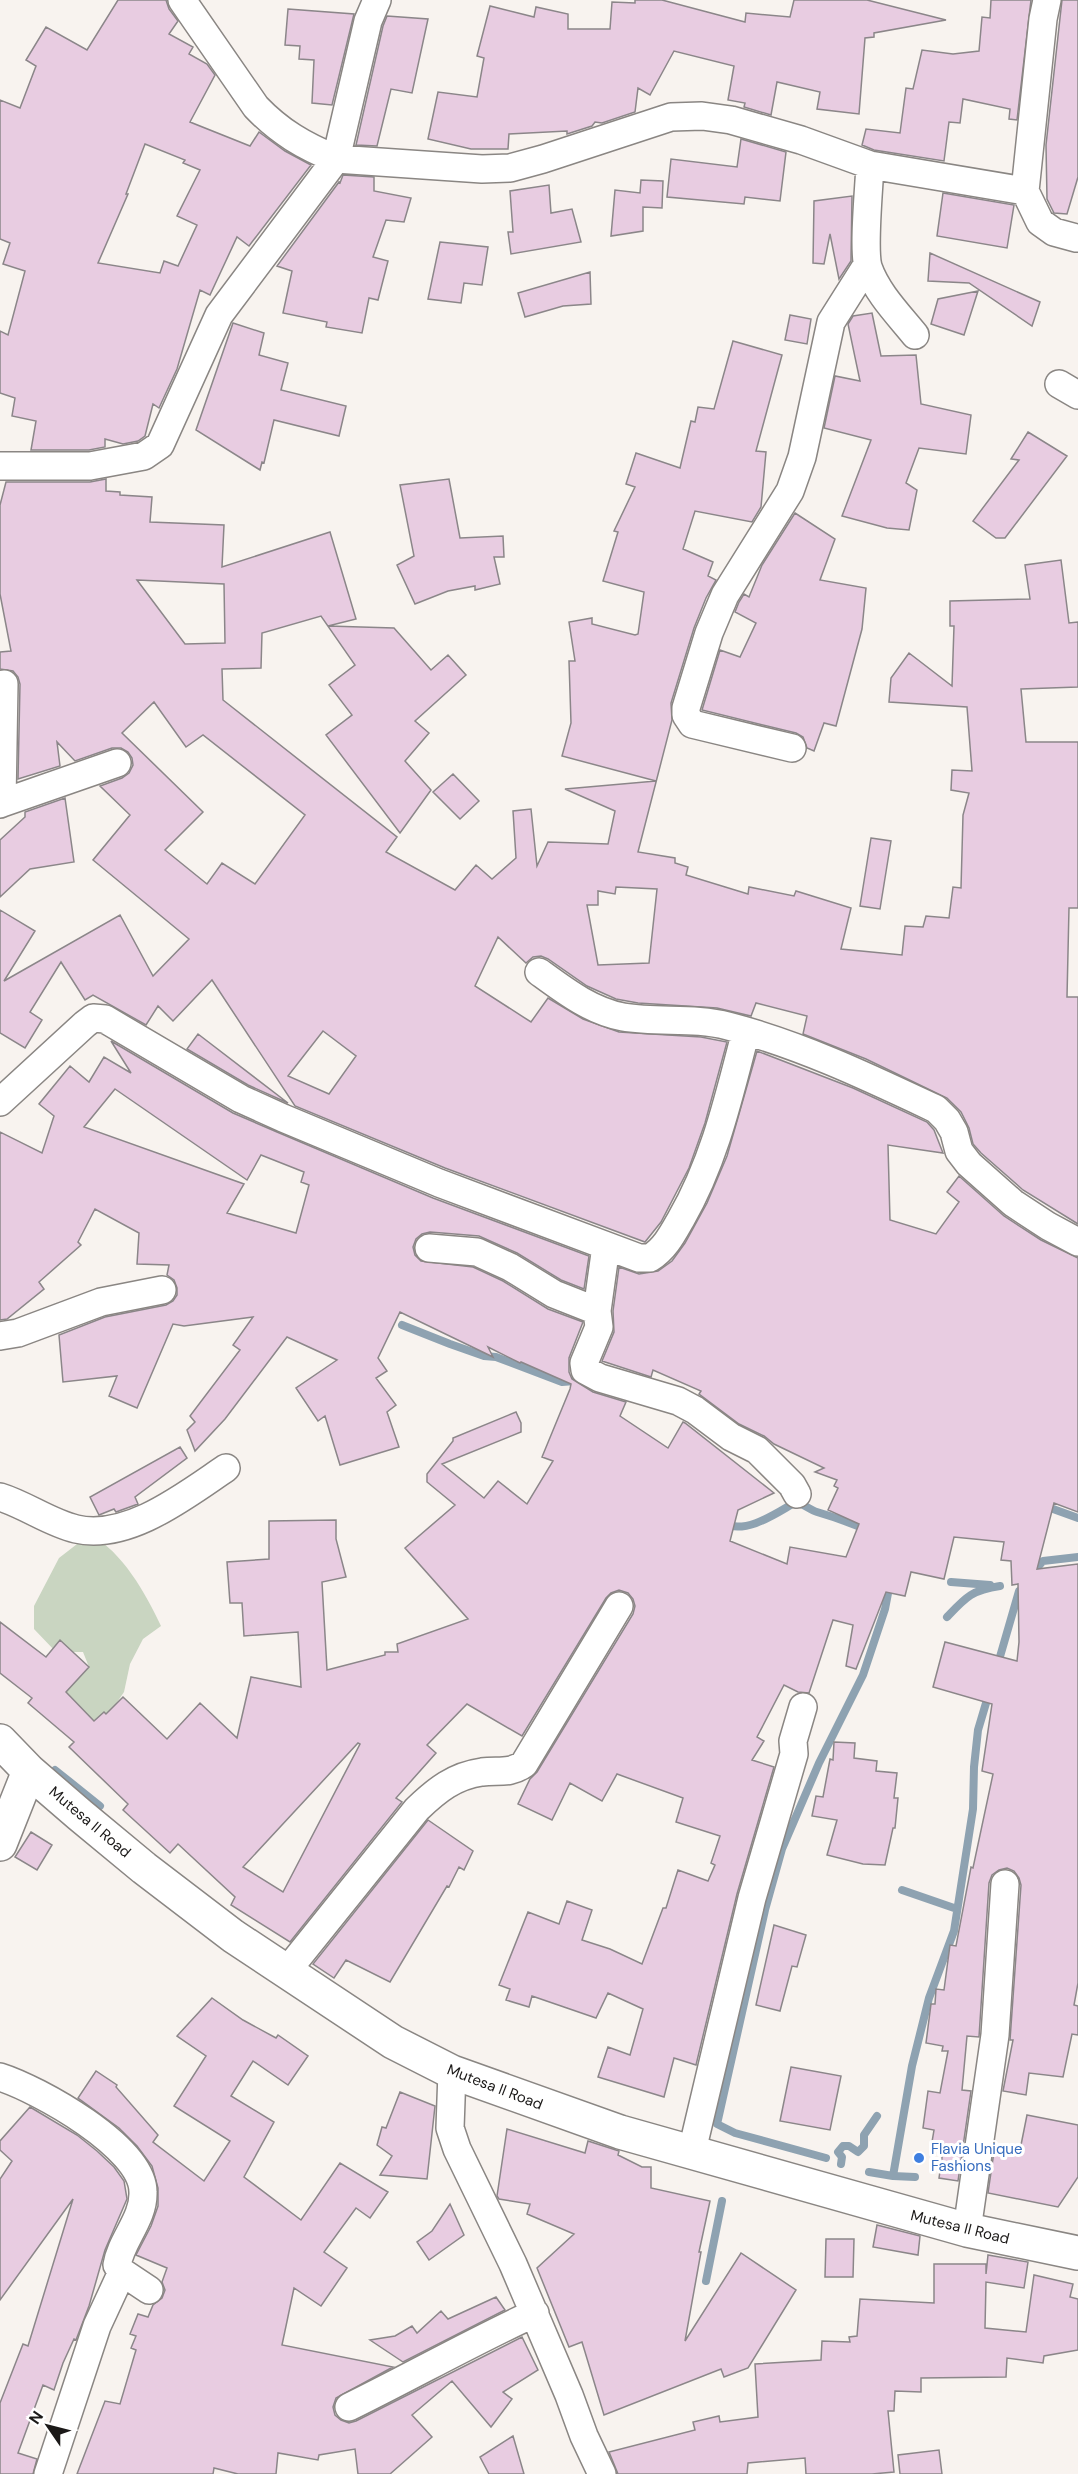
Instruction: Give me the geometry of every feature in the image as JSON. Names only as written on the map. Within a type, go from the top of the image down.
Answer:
[{"type":"street","points":[[182,0],[266,118],[285,135],[302,145],[336,159],[482,169],[510,168],[671,117],[702,116],[731,120],[801,140],[870,165],[1025,191]]},
{"type":"street","points":[[0,466],[90,466],[144,456],[160,445],[219,315],[336,159],[368,21],[377,0]]},
{"type":"street","points":[[1047,0],[1025,191],[1040,222],[1054,232],[1076,238]]},
{"type":"street","points":[[870,165],[867,265],[875,284],[915,335]]},
{"type":"street","points":[[792,748],[692,724],[686,715],[686,708],[709,633],[725,595],[790,490],[802,457],[831,322],[867,265]]},
{"type":"street","points":[[4,684],[1,804],[117,763]]},
{"type":"street","points":[[539,972],[582,1002],[605,1012],[643,1019],[708,1022],[746,1031],[800,1048],[936,1109],[947,1120],[963,1157],[969,1164],[1013,1203],[1078,1242]]},
{"type":"street","points":[[0,1102],[78,1029],[93,1018],[100,1018],[241,1099],[283,1118],[439,1183],[644,1258],[658,1254],[666,1244],[698,1189],[716,1144],[746,1031]]},
{"type":"street","points":[[606,1246],[597,1311],[599,1327],[584,1363],[585,1370],[631,1389],[678,1401],[695,1410],[731,1437],[757,1450],[792,1485],[797,1494]]},
{"type":"street","points":[[429,1248],[477,1252],[510,1267],[554,1294],[597,1311]]},
{"type":"street","points":[[0,1336],[18,1333],[101,1302],[162,1290]]},
{"type":"street","points":[[0,1497],[76,1529],[105,1530],[145,1518],[173,1503],[226,1468]]},
{"type":"street","points":[[286,1972],[417,1809],[439,1787],[459,1777],[484,1772],[506,1773],[524,1764],[619,1606]]},
{"type":"street","points":[[692,2151],[752,1898],[792,1763],[793,1741],[802,1707]]},
{"type":"street","name":"Mutesa II Road","points":[[0,1741],[30,1772],[144,1868],[233,1936],[393,2042],[452,2072],[609,2129],[967,2230],[1078,2253]]},
{"type":"street","points":[[0,1844],[30,1772]]},
{"type":"street","points":[[967,2230],[995,2035],[1005,1884]]},
{"type":"street","points":[[452,2072],[450,2128],[457,2149],[535,2313],[584,2436],[602,2474]]},
{"type":"street","points":[[0,2077],[64,2108],[119,2148],[135,2169],[144,2190],[140,2211],[118,2258],[117,2265],[122,2272],[149,2289]]},
{"type":"street","points":[[48,2474],[97,2326],[122,2272]]},
{"type":"street","points":[[350,2407],[429,2367],[471,2342],[535,2313]]},
{"type":"green space","points":[[90,1534],[123,1562],[148,1600],[161,1626],[143,1639],[130,1664],[124,1692],[103,1723],[80,1719],[63,1694],[89,1667],[83,1652],[56,1652],[34,1629],[34,1606],[59,1558]]},
{"type":"building","points":[[118,0],[166,0],[169,9],[178,21],[169,34],[193,47],[189,54],[207,64],[215,75],[190,122],[250,146],[259,132],[285,151],[311,165],[249,246],[237,237],[210,295],[200,290],[177,369],[159,408],[153,404],[145,436],[138,441],[123,444],[105,439],[105,447],[89,450],[31,450],[36,421],[12,416],[15,398],[0,393],[0,331],[8,335],[25,271],[3,264],[10,243],[0,239],[0,100],[20,108],[36,66],[26,60],[46,27],[87,50]],"holes":[[[145,144],[185,160],[183,163],[200,170],[177,216],[197,225],[178,266],[164,261],[160,273],[98,263],[128,194],[126,194]]]},
{"type":"building","points":[[635,0],[662,0],[745,22],[746,13],[790,17],[794,0],[867,0],[946,20],[874,33],[874,37],[865,38],[859,114],[817,109],[820,92],[777,82],[771,115],[744,107],[745,103],[728,100],[734,66],[674,51],[650,95],[638,88],[635,112],[602,123],[595,122],[592,126],[567,134],[567,131],[509,134],[508,149],[471,149],[428,139],[438,92],[477,97],[484,58],[477,56],[490,6],[534,17],[536,7],[568,14],[568,29],[610,29],[612,2],[635,3]]},
{"type":"building","points":[[991,0],[1031,0],[1017,120],[1009,119],[1010,109],[963,99],[960,123],[949,122],[944,161],[874,150],[862,145],[866,129],[900,133],[906,88],[913,89],[922,50],[953,54],[979,51],[982,17],[990,18]]},
{"type":"building","points":[[1062,0],[1078,0],[1078,177],[1067,214],[1054,213],[1047,199],[1046,145]]},
{"type":"building","points":[[288,9],[354,14],[332,105],[312,103],[314,60],[299,59],[300,46],[285,45]]},
{"type":"building","points":[[387,16],[428,19],[412,93],[391,89],[377,146],[356,145],[383,26]]},
{"type":"building","points":[[741,139],[786,152],[780,201],[745,197],[744,204],[667,197],[671,159],[737,167]]},
{"type":"building","points":[[343,175],[374,177],[374,191],[411,198],[404,222],[386,220],[373,257],[388,261],[378,300],[369,298],[362,333],[326,327],[327,322],[283,313],[292,271],[277,266],[340,183]]},
{"type":"building","points":[[641,180],[663,181],[662,208],[643,207],[643,231],[611,236],[615,190],[640,193]]},
{"type":"building","points":[[549,185],[551,213],[572,209],[581,242],[511,254],[508,232],[513,232],[510,191]]},
{"type":"building","points":[[943,193],[1014,205],[1007,248],[937,236]]},
{"type":"building","points":[[852,196],[851,261],[839,279],[830,234],[824,264],[813,263],[814,201]]},
{"type":"building","points":[[440,242],[488,247],[482,285],[464,283],[461,303],[428,299]]},
{"type":"building","points":[[930,253],[1040,302],[1032,326],[969,283],[928,281]]},
{"type":"building","points":[[590,272],[591,304],[563,306],[525,317],[518,293]]},
{"type":"building","points":[[978,291],[964,335],[931,324],[938,299]]},
{"type":"building","points":[[872,313],[881,356],[916,355],[921,404],[971,415],[966,454],[919,448],[906,483],[917,490],[909,530],[887,528],[842,516],[871,440],[824,428],[835,376],[860,381],[848,324],[853,316]]},
{"type":"building","points":[[790,315],[811,319],[807,344],[785,340]]},
{"type":"building","points":[[233,323],[264,333],[259,355],[288,363],[281,390],[346,406],[339,436],[274,420],[264,463],[262,462],[260,470],[196,430]]},
{"type":"building","points":[[733,341],[782,355],[756,451],[766,452],[761,507],[752,522],[695,511],[683,549],[713,562],[708,576],[716,580],[694,628],[671,703],[672,720],[638,852],[675,858],[675,863],[688,867],[686,875],[748,894],[749,887],[794,896],[796,891],[851,908],[841,949],[902,955],[905,926],[923,927],[926,916],[949,918],[953,887],[961,888],[963,815],[969,793],[951,790],[952,770],[972,771],[967,707],[889,702],[891,678],[909,653],[952,686],[954,626],[950,626],[950,601],[1030,599],[1025,565],[1061,560],[1069,623],[1078,622],[1078,687],[1021,689],[1026,742],[1078,742],[1078,908],[1069,908],[1067,997],[1078,997],[1078,1224],[1023,1190],[981,1153],[973,1144],[969,1128],[961,1112],[947,1098],[866,1059],[803,1034],[807,1016],[756,1003],[751,1016],[717,1008],[638,1003],[616,999],[587,986],[541,956],[533,957],[526,963],[498,937],[475,986],[531,1022],[548,998],[583,1019],[619,1032],[701,1037],[727,1042],[705,1123],[689,1168],[661,1222],[645,1242],[445,1168],[295,1106],[212,980],[173,1021],[158,1006],[146,1025],[93,995],[85,1000],[61,962],[30,1012],[42,1020],[25,1048],[0,1033],[0,910],[35,931],[4,981],[120,915],[153,976],[189,939],[93,860],[130,815],[100,786],[129,773],[133,765],[128,752],[121,748],[112,748],[75,761],[57,742],[60,766],[18,779],[20,684],[13,671],[0,669],[0,652],[11,651],[0,594],[0,505],[6,482],[90,482],[106,479],[106,491],[120,492],[120,495],[152,497],[150,522],[224,525],[222,567],[330,532],[356,619],[328,626],[394,628],[431,670],[448,655],[466,675],[415,721],[429,733],[405,761],[431,790],[400,833],[326,735],[352,715],[329,685],[355,665],[321,616],[262,633],[261,668],[222,669],[223,700],[397,837],[386,852],[455,890],[476,865],[492,879],[516,858],[513,811],[531,809],[537,866],[548,842],[608,844],[615,811],[565,789],[656,781],[562,756],[571,723],[569,661],[575,661],[569,622],[592,618],[592,624],[638,634],[644,592],[603,581],[618,532],[614,531],[635,487],[626,484],[636,453],[680,468],[691,421],[695,422],[698,407],[714,409]],"holes":[[[137,580],[224,584],[225,643],[185,644]],[[154,702],[186,747],[203,735],[305,815],[255,884],[222,863],[207,884],[165,850],[203,812],[122,733]],[[616,887],[657,889],[649,963],[598,965],[587,905],[598,905],[598,891],[615,894]],[[323,1031],[356,1056],[329,1094],[288,1076]]]},
{"type":"building","points":[[1028,432],[1067,456],[1005,538],[996,538],[973,521],[1019,460],[1011,459]]},
{"type":"building","points":[[449,479],[460,538],[503,536],[504,557],[494,557],[500,584],[475,590],[475,586],[448,591],[415,604],[397,565],[414,556],[400,485]]},
{"type":"building","points":[[795,513],[835,539],[820,580],[866,588],[862,629],[836,726],[824,723],[814,751],[807,748],[803,737],[796,733],[702,710],[720,650],[740,657],[756,623],[735,612],[739,602],[744,594],[749,597],[762,565]]},
{"type":"building","points":[[453,774],[479,801],[460,819],[433,792]]},
{"type":"building","points":[[65,798],[74,862],[30,869],[0,897],[0,840],[25,817],[25,812]]},
{"type":"building","points":[[871,838],[891,841],[880,909],[860,906]]},
{"type":"building","points":[[198,1034],[288,1103],[248,1085],[187,1049]]},
{"type":"building","points":[[111,1041],[233,1113],[433,1198],[589,1256],[584,1289],[561,1280],[517,1253],[479,1236],[430,1232],[416,1239],[413,1247],[415,1255],[421,1261],[473,1267],[503,1281],[548,1309],[583,1322],[569,1358],[569,1372],[572,1379],[593,1392],[626,1402],[620,1416],[668,1448],[683,1422],[685,1423],[774,1493],[738,1510],[730,1541],[787,1564],[790,1547],[846,1557],[859,1524],[828,1510],[838,1488],[834,1486],[837,1480],[815,1472],[824,1468],[739,1424],[699,1394],[701,1391],[653,1370],[651,1377],[602,1361],[614,1332],[613,1311],[619,1267],[639,1274],[658,1271],[672,1261],[685,1243],[707,1203],[727,1156],[757,1051],[853,1088],[927,1122],[934,1130],[943,1153],[888,1145],[890,1220],[936,1234],[959,1202],[947,1192],[959,1176],[1004,1216],[1041,1240],[1078,1258],[1078,1512],[1054,1503],[1037,1569],[1078,1564],[1078,1983],[1074,2005],[1078,2006],[1078,2035],[1072,2034],[1063,2077],[1029,2073],[1026,2095],[1003,2091],[1013,2040],[1010,2040],[1021,1885],[1014,1871],[1007,1868],[999,1870],[992,1875],[989,1883],[979,2037],[967,2036],[962,2090],[971,2091],[958,2181],[939,2178],[944,2144],[932,2142],[934,2130],[923,2128],[928,2091],[940,2093],[948,2051],[942,2051],[943,2046],[926,2043],[931,2004],[935,2004],[936,1989],[944,1990],[950,1945],[956,1946],[971,1867],[973,1868],[993,1774],[982,1771],[992,1704],[933,1687],[945,1642],[1017,1661],[1018,1584],[1012,1585],[1011,1561],[1001,1560],[1004,1542],[954,1537],[944,1579],[911,1572],[905,1596],[886,1592],[856,1669],[846,1666],[853,1625],[833,1620],[809,1693],[798,1692],[784,1685],[757,1737],[764,1741],[752,1760],[774,1767],[737,1894],[696,2065],[674,2058],[664,2097],[598,2077],[608,2047],[630,2055],[643,2009],[608,1993],[596,2018],[532,1996],[529,2007],[506,2000],[510,1989],[499,1985],[528,1912],[559,1924],[567,1901],[592,1910],[582,1940],[610,1949],[642,1964],[663,1908],[666,1908],[678,1870],[708,1881],[715,1865],[711,1863],[720,1836],[676,1822],[683,1798],[617,1774],[602,1801],[570,1783],[552,1820],[518,1804],[530,1779],[537,1772],[633,1614],[635,1606],[628,1593],[619,1590],[606,1598],[522,1736],[467,1704],[427,1745],[436,1753],[396,1798],[402,1802],[290,1942],[231,1905],[235,1897],[178,1844],[170,1853],[123,1810],[128,1804],[69,1747],[74,1742],[28,1703],[32,1698],[0,1673],[0,1622],[46,1657],[60,1640],[89,1667],[66,1692],[94,1721],[104,1712],[106,1714],[123,1697],[167,1739],[200,1703],[237,1738],[251,1677],[301,1687],[298,1632],[244,1636],[242,1603],[230,1603],[227,1562],[269,1559],[269,1521],[336,1520],[336,1539],[346,1577],[322,1582],[327,1670],[385,1655],[385,1652],[398,1652],[397,1644],[468,1619],[405,1548],[455,1505],[427,1482],[427,1474],[453,1438],[516,1412],[521,1423],[521,1432],[442,1464],[484,1498],[498,1481],[527,1504],[553,1461],[542,1457],[570,1389],[571,1384],[488,1347],[493,1357],[400,1312],[378,1358],[387,1371],[376,1378],[396,1405],[387,1412],[399,1447],[340,1465],[325,1416],[318,1421],[296,1388],[337,1360],[287,1337],[225,1419],[195,1451],[187,1430],[195,1422],[190,1416],[240,1350],[233,1345],[253,1317],[184,1326],[173,1324],[137,1408],[109,1396],[117,1376],[63,1382],[59,1335],[105,1317],[166,1305],[177,1295],[177,1288],[174,1280],[167,1275],[169,1265],[137,1264],[139,1233],[95,1209],[78,1242],[81,1245],[39,1282],[44,1289],[7,1319],[0,1320],[0,1132],[42,1153],[54,1116],[39,1104],[70,1066],[89,1082],[104,1057],[131,1073]],"holes":[[[115,1089],[247,1180],[261,1155],[304,1172],[301,1182],[309,1185],[296,1233],[227,1213],[244,1184],[84,1127]],[[358,1743],[360,1744],[283,1892],[243,1867]]]},
{"type":"building","points":[[180,1447],[187,1458],[135,1497],[138,1504],[99,1515],[90,1497]]},
{"type":"building","points":[[834,1742],[855,1743],[854,1758],[877,1761],[876,1771],[897,1773],[894,1798],[898,1798],[895,1828],[893,1828],[885,1865],[863,1864],[827,1855],[837,1820],[812,1816],[816,1796],[823,1797],[830,1759],[833,1760]]},
{"type":"building","points":[[428,1820],[473,1851],[464,1870],[459,1867],[390,1982],[346,1960],[334,1978],[313,1964]]},
{"type":"building","points":[[31,1832],[52,1845],[37,1870],[15,1857]]},
{"type":"building","points":[[774,1925],[806,1935],[797,1967],[792,1966],[780,2011],[756,2005]]},
{"type":"building","points":[[212,1998],[243,2020],[276,2038],[278,2035],[308,2056],[288,2085],[253,2061],[231,2096],[274,2122],[244,2177],[301,2220],[340,2163],[388,2192],[370,2218],[356,2208],[324,2252],[347,2268],[321,2306],[294,2288],[282,2345],[393,2367],[336,2398],[333,2407],[335,2415],[349,2423],[522,2337],[538,2370],[503,2392],[512,2399],[491,2427],[452,2381],[412,2415],[432,2437],[390,2474],[358,2474],[355,2449],[319,2455],[318,2460],[278,2453],[276,2474],[238,2474],[214,2468],[213,2474],[77,2474],[105,2401],[120,2404],[136,2350],[131,2348],[136,2336],[130,2334],[138,2314],[148,2317],[153,2305],[162,2298],[165,2290],[162,2282],[167,2268],[136,2255],[151,2226],[158,2206],[158,2188],[152,2166],[119,2128],[78,2098],[96,2071],[117,2085],[116,2087],[158,2135],[153,2142],[204,2181],[230,2141],[174,2106],[206,2056],[177,2036]]},
{"type":"building","points":[[791,2067],[841,2076],[830,2130],[780,2121]]},
{"type":"building","points":[[400,2092],[435,2106],[427,2179],[380,2175],[392,2156],[377,2145],[382,2127],[386,2128]]},
{"type":"building","points":[[30,2107],[77,2135],[114,2167],[124,2181],[127,2199],[105,2250],[89,2306],[76,2340],[74,2339],[63,2363],[54,2390],[43,2385],[18,2453],[37,2459],[33,2474],[0,2474],[0,2403],[23,2344],[28,2346],[73,2199],[0,2300],[0,2179],[12,2161],[0,2150],[0,2141]]},
{"type":"building","points":[[1027,2115],[1078,2125],[1078,2177],[1058,2207],[988,2193],[995,2145],[1020,2150]]},
{"type":"building","points":[[507,2129],[585,2153],[588,2141],[619,2151],[618,2155],[642,2167],[651,2167],[651,2188],[710,2201],[699,2252],[701,2252],[685,2341],[741,2253],[796,2290],[748,2368],[724,2377],[721,2369],[604,2415],[582,2342],[569,2347],[537,2268],[574,2234],[527,2214],[530,2204],[499,2199],[497,2196]]},
{"type":"building","points":[[450,2204],[464,2235],[429,2260],[417,2242],[432,2231]]},
{"type":"building","points":[[877,2225],[920,2236],[918,2255],[873,2247]]},
{"type":"building","points":[[826,2239],[854,2239],[853,2277],[825,2277]]},
{"type":"building","points":[[988,2255],[1028,2262],[1024,2288],[986,2282],[985,2328],[1026,2332],[1034,2275],[1073,2284],[1070,2297],[1078,2299],[1078,2350],[1044,2356],[1043,2363],[1007,2358],[1006,2377],[921,2378],[921,2392],[895,2391],[894,2411],[888,2411],[894,2472],[806,2474],[805,2458],[748,2463],[747,2474],[618,2474],[609,2452],[695,2430],[693,2422],[719,2416],[720,2422],[758,2417],[755,2364],[821,2360],[822,2341],[850,2342],[849,2337],[857,2336],[860,2299],[934,2303],[934,2264],[986,2264],[986,2274]]},
{"type":"building","points":[[496,2297],[505,2310],[403,2362],[370,2340],[395,2336],[412,2326],[417,2333],[441,2311],[448,2319]]},
{"type":"building","points":[[513,2436],[524,2474],[489,2474],[480,2457]]},
{"type":"building","points":[[939,2450],[942,2474],[900,2474],[898,2455]]},
{"type":"waterway","points":[[402,1325],[562,1382],[575,1381],[589,1384]]},
{"type":"waterway","points":[[724,1524],[743,1526],[762,1521],[796,1502],[867,1530]]},
{"type":"waterway","points":[[1042,1505],[1078,1518]]},
{"type":"waterway","points":[[1035,1578],[1037,1568],[1043,1561],[1078,1557]]},
{"type":"waterway","points":[[951,1582],[990,1585]]},
{"type":"waterway","points":[[826,2158],[735,2133],[717,2124],[765,1910],[782,1849],[819,1763],[863,1675],[885,1609],[890,1583]]},
{"type":"waterway","points":[[947,1617],[959,1604],[976,1592],[1000,1586]]},
{"type":"waterway","points":[[997,1667],[1019,1591],[1026,1588]]},
{"type":"waterway","points":[[893,2176],[912,2066],[929,1998],[954,1931],[973,1809],[978,1730],[989,1693]]},
{"type":"waterway","points":[[55,1770],[100,1806]]},
{"type":"waterway","points":[[902,1890],[957,1909]]},
{"type":"waterway","points":[[841,2164],[842,2157],[838,2152],[843,2146],[849,2146],[858,2152],[864,2146],[864,2135],[877,2116]]},
{"type":"waterway","points":[[869,2172],[915,2177]]},
{"type":"waterway","points":[[706,2281],[722,2201]]},
{"type":"place","name":"Flavia Unique Fashions","points":[[919,2158]]}]
